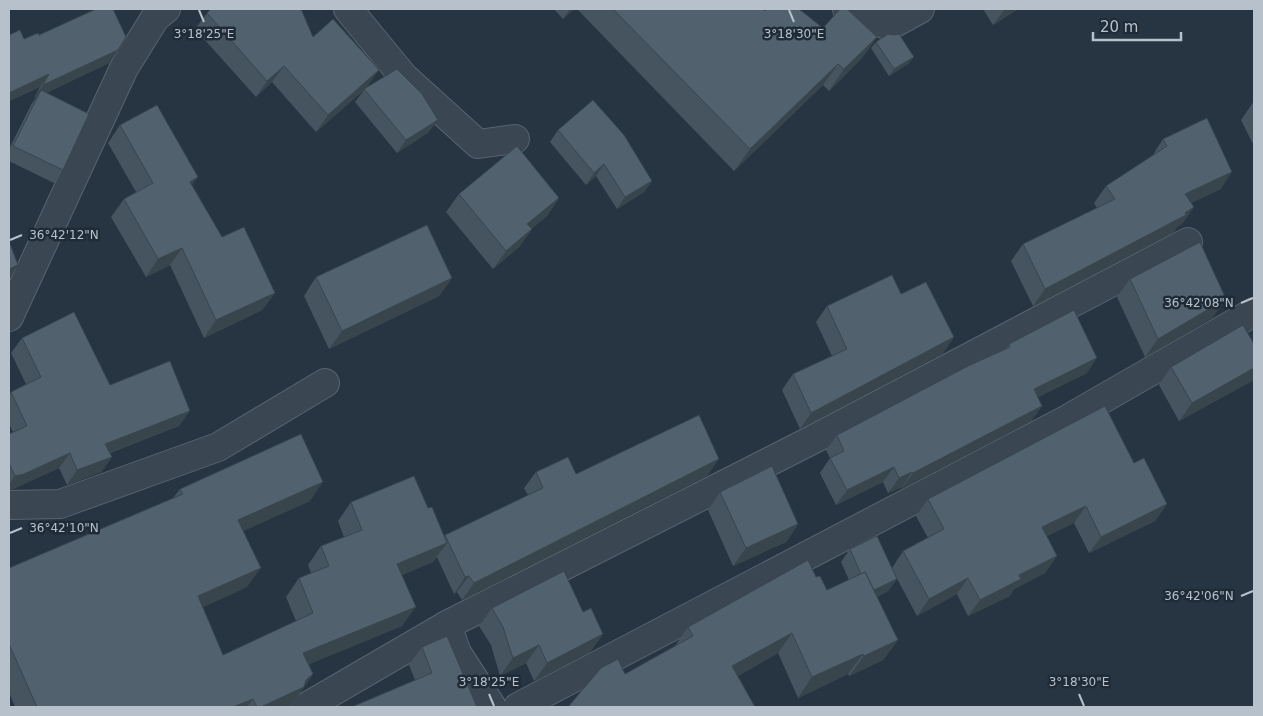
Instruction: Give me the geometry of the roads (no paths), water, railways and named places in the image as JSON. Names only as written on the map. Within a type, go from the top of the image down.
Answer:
[{"type":"street","points":[[9,317],[124,68],[156,18],[166,9]]},
{"type":"street","points":[[348,9],[403,76],[478,144],[515,139]]},
{"type":"street","points":[[847,9],[889,26],[920,9]]},
{"type":"street","points":[[306,707],[447,625],[812,440],[1188,242]]},
{"type":"street","points":[[518,707],[1066,420],[1254,312]]},
{"type":"street","points":[[9,505],[60,504],[218,447],[325,383]]},
{"type":"street","points":[[447,625],[457,653],[492,707]]}]
